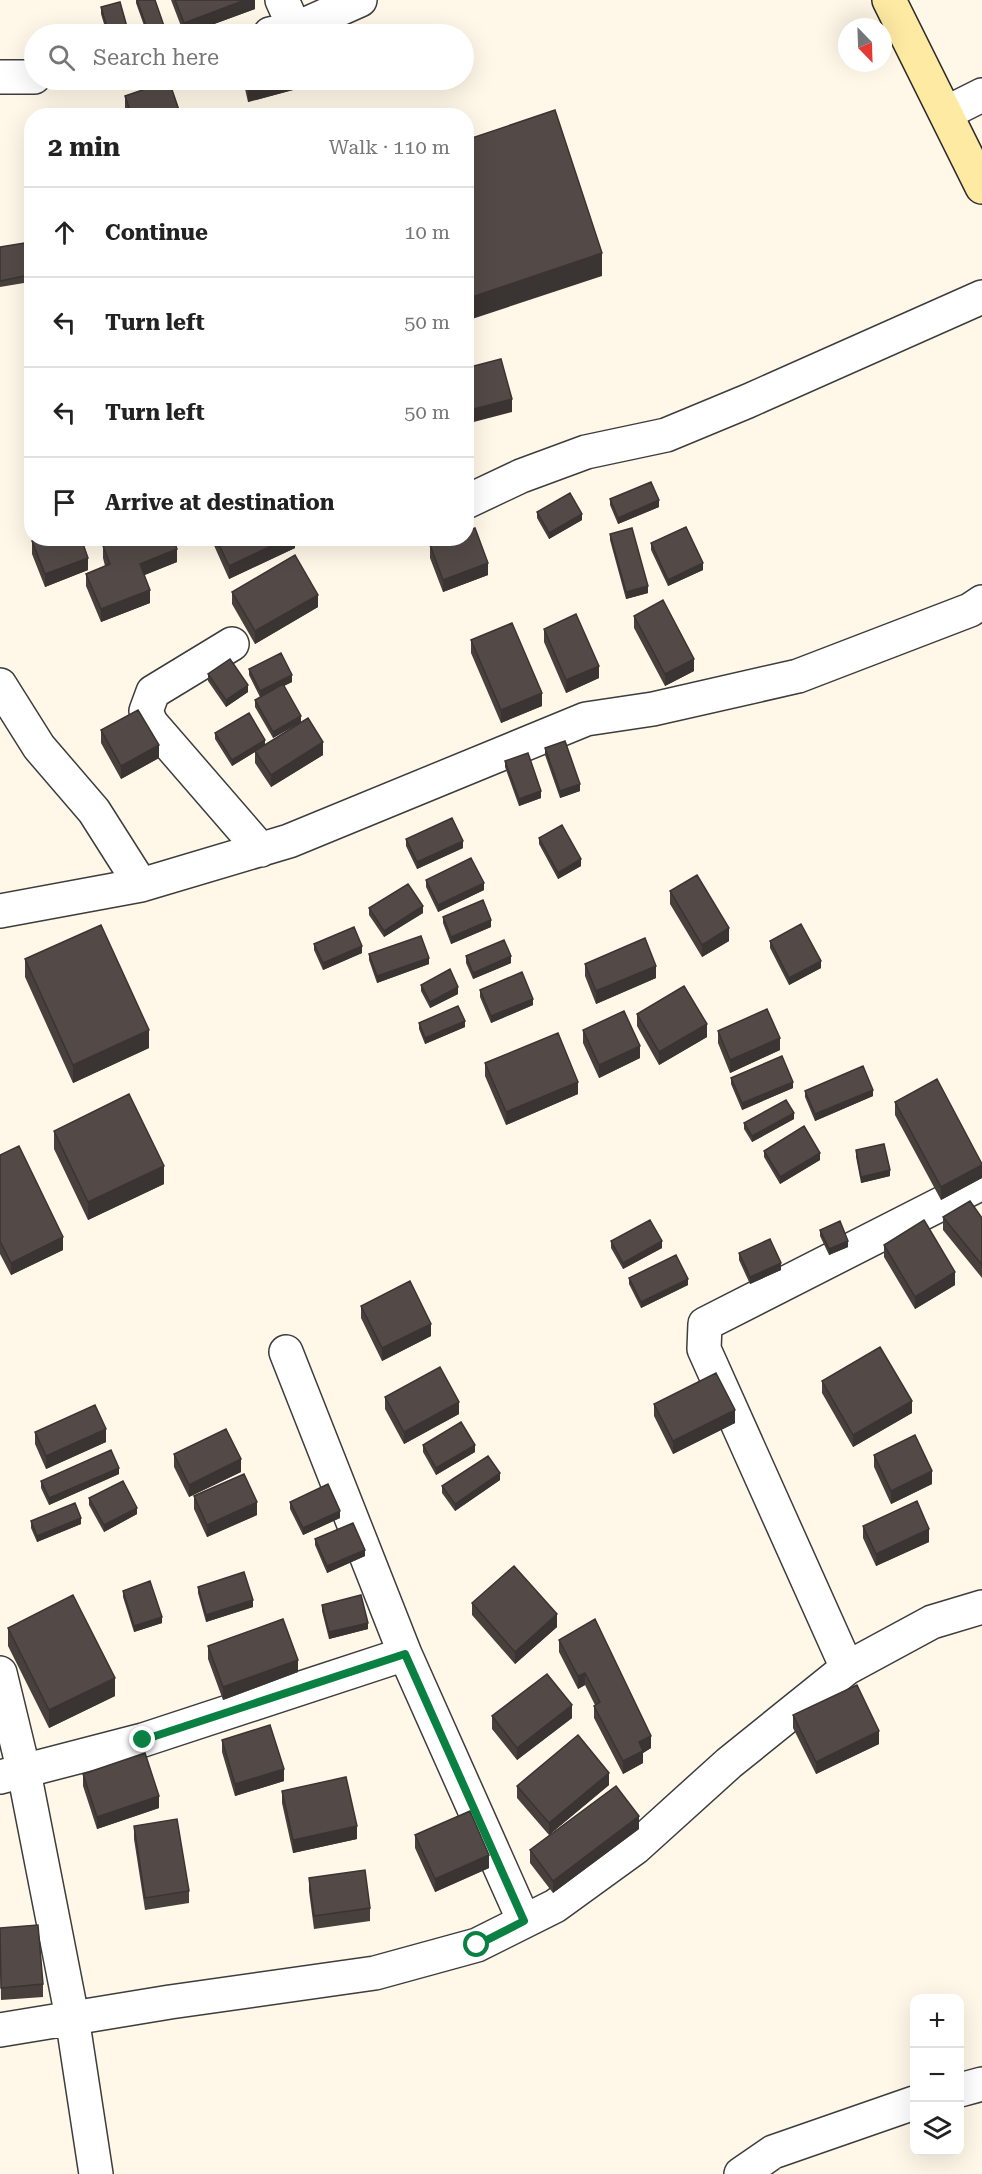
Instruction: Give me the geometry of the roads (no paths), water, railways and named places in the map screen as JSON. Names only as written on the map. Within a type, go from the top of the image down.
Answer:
[{"type":"main road","points":[[889,0],[982,187]]},
{"type":"street","points":[[282,21],[360,0]]},
{"type":"street","points":[[0,77],[24,77]]},
{"type":"street","points":[[946,113],[982,95]]},
{"type":"street","points":[[474,498],[521,476],[586,452],[666,435],[770,392],[982,297]]},
{"type":"street","points":[[0,911],[141,885],[261,850],[289,841],[585,719],[653,709],[798,676],[970,610],[982,602]]},
{"type":"street","points":[[232,644],[153,692],[146,711],[151,723],[261,850]]},
{"type":"street","points":[[0,686],[39,747],[94,811],[141,885]]},
{"type":"street","points":[[847,1668],[704,1349],[705,1324],[982,1183]]},
{"type":"street","points":[[286,1352],[405,1654],[524,1921]]},
{"type":"street","points":[[0,2030],[72,2017],[375,1973],[477,1945],[555,1906],[635,1848],[729,1763],[847,1668],[932,1622],[982,1606]]},
{"type":"street","points":[[12,1775],[143,1740],[405,1654]]},
{"type":"street","points":[[0,1673],[12,1775],[72,2017],[96,2174]]},
{"type":"street","points":[[964,2089],[982,2084]]},
{"type":"street","points":[[741,2174],[773,2152],[910,2105]]}]
